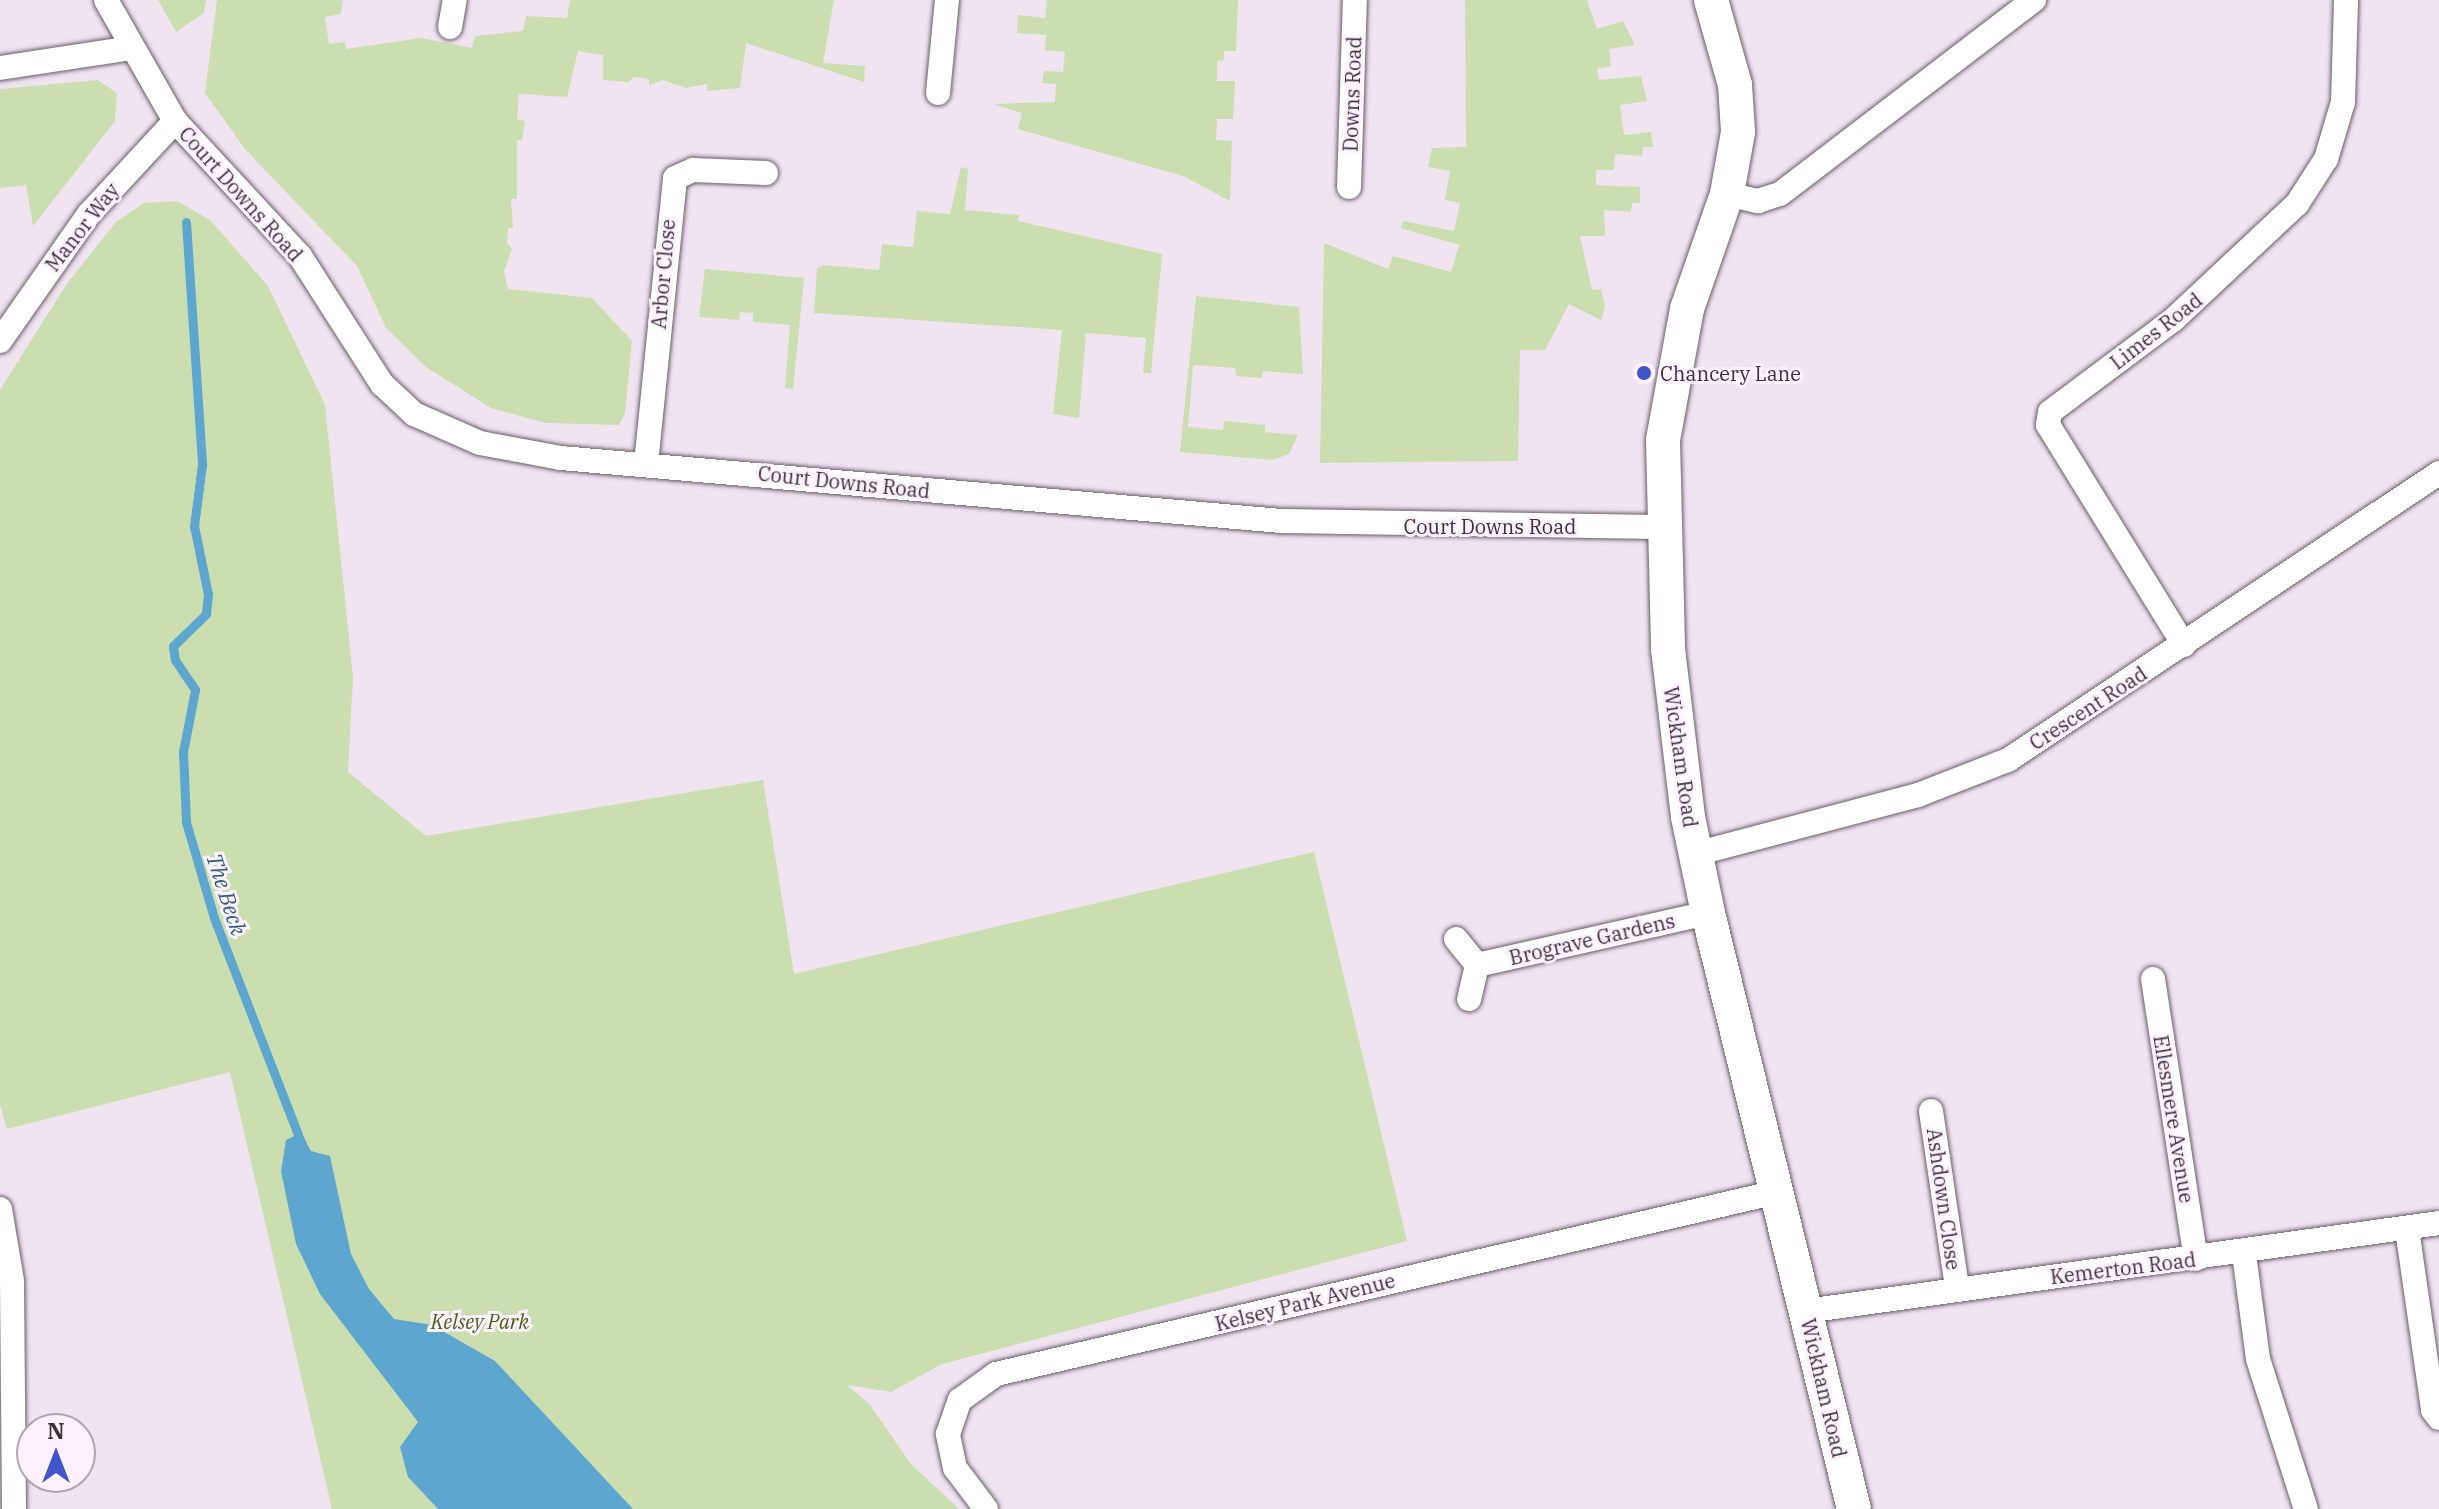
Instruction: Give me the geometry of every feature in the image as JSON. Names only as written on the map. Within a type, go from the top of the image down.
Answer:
[{"type":"main road","name":"Wickham Road","points":[[1711,0],[1738,108],[1727,194],[1693,285],[1673,374],[1663,440],[1661,527],[1673,703],[1695,854],[1708,913],[1854,1509]]},
{"type":"street","name":"Court Downs Road","points":[[106,0],[175,121],[300,256],[360,357],[414,414],[480,443],[561,458],[1281,521],[1661,527]]},
{"type":"street","points":[[450,27],[455,0]]},
{"type":"street","points":[[938,93],[947,0]]},
{"type":"street","name":"Downs Road","points":[[1349,187],[1355,0]]},
{"type":"street","points":[[1727,194],[1758,201],[1780,194],[2034,0]]},
{"type":"street","name":"Limes Road","points":[[2184,645],[2048,425],[2050,412],[2062,400],[2173,320],[2276,228],[2306,191],[2326,159],[2343,102],[2346,0]]},
{"type":"street","points":[[0,68],[133,48]]},
{"type":"street","name":"Manor Way","points":[[0,341],[105,194],[175,121]]},
{"type":"street","name":"Arbor Close","points":[[646,464],[675,178],[693,170],[766,173]]},
{"type":"street","name":"Crescent Road","points":[[1695,854],[1967,778],[2047,738],[2439,473]]},
{"type":"street","name":"Brograve Gardens","points":[[1477,965],[1708,913]]},
{"type":"street","points":[[1456,939],[1477,965],[1469,999]]},
{"type":"street","name":"Ellesmere Avenue","points":[[2153,979],[2196,1259]]},
{"type":"street","name":"Ashdown Close","points":[[1931,1111],[1957,1287]]},
{"type":"street","name":"Kelsey Park Avenue","points":[[986,1509],[955,1468],[948,1434],[960,1400],[996,1374],[1777,1192]]},
{"type":"street","points":[[0,1209],[12,1281],[14,1509]]},
{"type":"street","name":"Kemerton Road","points":[[1806,1311],[1957,1287],[2244,1254],[2439,1223]]},
{"type":"street","points":[[2407,1229],[2433,1410],[2439,1418]]},
{"type":"street","points":[[2244,1254],[2258,1359],[2306,1509]]},
{"type":"green space","points":[[158,0],[206,0],[204,13],[176,32]]},
{"type":"green space","points":[[217,0],[343,0],[341,14],[325,17],[329,44],[345,42],[346,49],[421,38],[472,48],[475,36],[523,31],[526,16],[567,18],[570,0],[834,0],[823,63],[865,66],[864,82],[746,43],[740,88],[707,91],[707,84],[686,88],[663,80],[649,85],[649,79],[634,77],[628,82],[603,80],[603,55],[578,51],[567,97],[519,94],[517,119],[525,121],[522,141],[517,140],[517,199],[511,199],[513,228],[508,228],[507,243],[512,249],[504,272],[508,289],[592,298],[632,341],[625,413],[619,425],[546,423],[491,408],[426,367],[386,328],[357,266],[245,149],[205,93]]},
{"type":"green space","points":[[1047,0],[1238,0],[1236,51],[1224,51],[1224,60],[1217,61],[1217,81],[1235,81],[1233,119],[1217,119],[1216,140],[1232,141],[1230,201],[1183,176],[1018,129],[1022,113],[993,104],[1055,102],[1056,84],[1042,83],[1044,71],[1063,72],[1065,52],[1045,50],[1046,35],[1017,33],[1018,15],[1045,18]]},
{"type":"green space","points":[[1465,0],[1587,0],[1597,29],[1623,21],[1635,45],[1609,49],[1611,66],[1597,69],[1599,80],[1641,76],[1647,101],[1620,105],[1624,135],[1651,132],[1653,147],[1643,147],[1642,156],[1615,154],[1614,170],[1596,170],[1596,185],[1640,187],[1640,203],[1632,203],[1631,212],[1604,210],[1605,236],[1580,236],[1592,290],[1601,289],[1605,307],[1601,320],[1569,304],[1545,350],[1520,350],[1518,461],[1320,463],[1324,243],[1388,269],[1393,256],[1451,272],[1459,245],[1401,228],[1403,221],[1454,231],[1460,203],[1445,200],[1450,171],[1428,167],[1432,148],[1466,147]]},
{"type":"green space","points":[[98,80],[117,93],[115,121],[33,226],[26,185],[0,188],[0,89]]},
{"type":"green space","points":[[961,167],[968,169],[965,210],[1019,215],[1018,221],[1162,254],[1151,373],[1143,373],[1146,338],[1086,333],[1079,418],[1053,414],[1062,330],[814,313],[817,269],[823,265],[879,270],[882,244],[913,247],[917,211],[950,214]]},
{"type":"green space","name":"Kelsey Park","points":[[177,201],[210,220],[268,286],[325,405],[353,677],[348,772],[426,836],[763,780],[794,974],[1314,852],[1407,1241],[942,1364],[891,1392],[847,1385],[870,1405],[911,1464],[959,1509],[332,1509],[230,1072],[7,1129],[0,1104],[0,390],[66,285],[116,222],[144,203]]},
{"type":"green space","points":[[705,269],[804,278],[793,389],[785,388],[790,325],[753,322],[753,313],[740,312],[739,320],[699,317]]},
{"type":"green space","points":[[1196,296],[1299,307],[1303,374],[1263,371],[1262,378],[1236,376],[1235,368],[1193,365],[1188,427],[1223,430],[1224,421],[1265,425],[1265,432],[1298,435],[1289,454],[1273,460],[1180,452]]},
{"type":"water","points":[[301,1133],[311,1151],[330,1156],[351,1254],[369,1289],[394,1319],[432,1325],[495,1361],[633,1509],[438,1509],[408,1477],[400,1447],[418,1422],[320,1294],[296,1244],[281,1171],[286,1140]]},
{"type":"waterway","name":"The Beck","points":[[186,222],[202,465],[194,526],[208,594],[206,614],[173,646],[175,660],[195,690],[183,752],[186,822],[214,918],[301,1142]]},
{"type":"place","name":"Chancery Lane","points":[[1644,373]]}]
